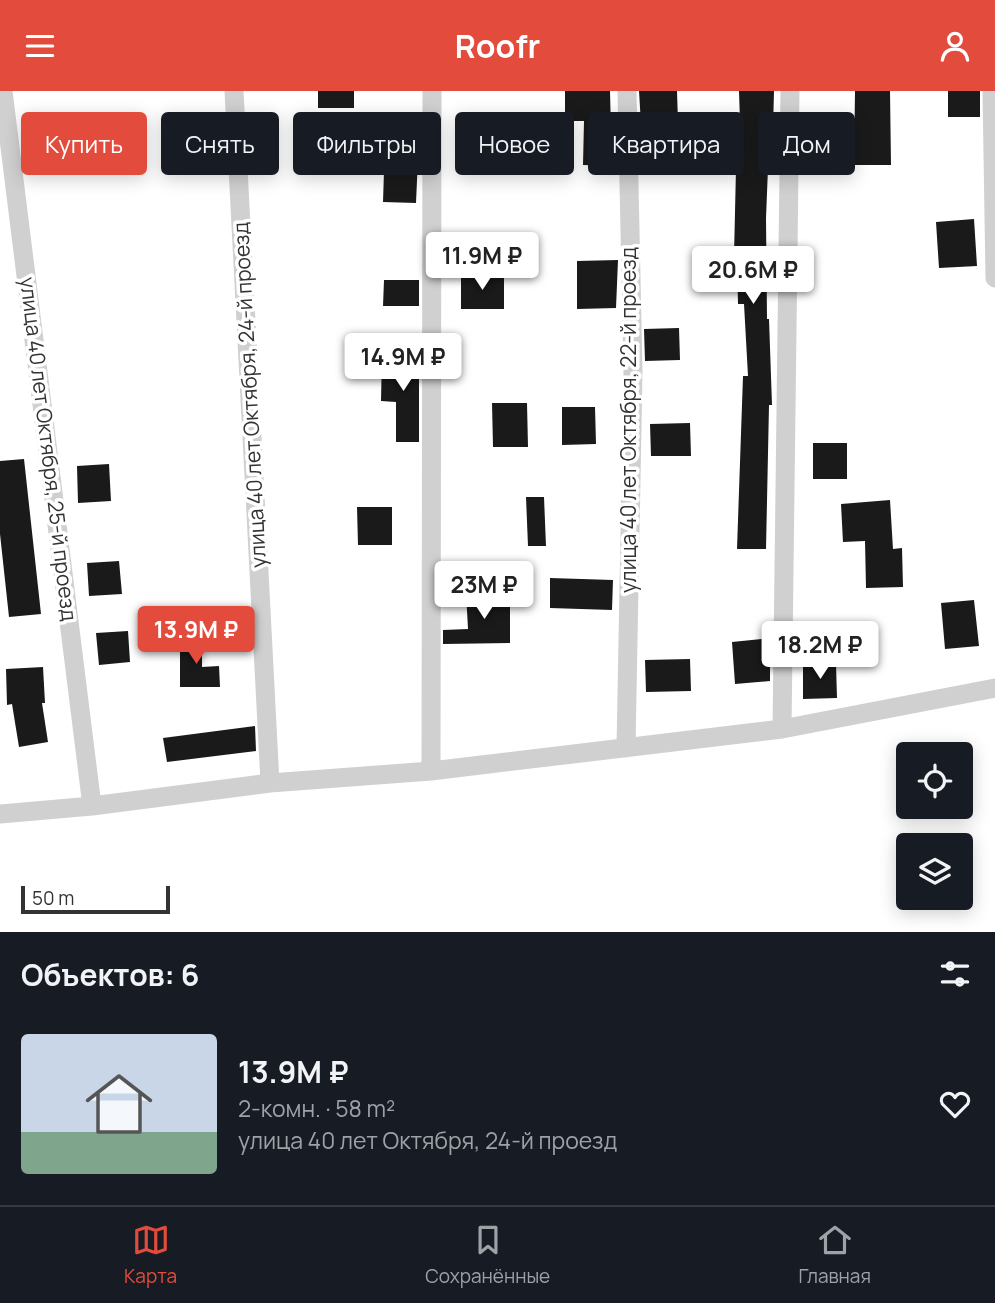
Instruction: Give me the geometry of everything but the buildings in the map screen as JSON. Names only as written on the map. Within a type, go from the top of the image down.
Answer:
[{"type":"street","name":"улица 40 лет Октября, 25-й проезд","points":[[3,91],[92,806]]},
{"type":"street","name":"улица 40 лет Октября, 24-й проезд","points":[[234,91],[270,783]]},
{"type":"street","points":[[431,771],[432,91]]},
{"type":"street","name":"улица 40 лет Октября, 22-й проезд","points":[[626,748],[633,371],[627,91]]},
{"type":"street","points":[[782,729],[790,91]]},
{"type":"street","points":[[992,91],[995,278]]},
{"type":"street","points":[[0,814],[92,806],[270,783],[431,771],[782,729],[995,688]]}]
